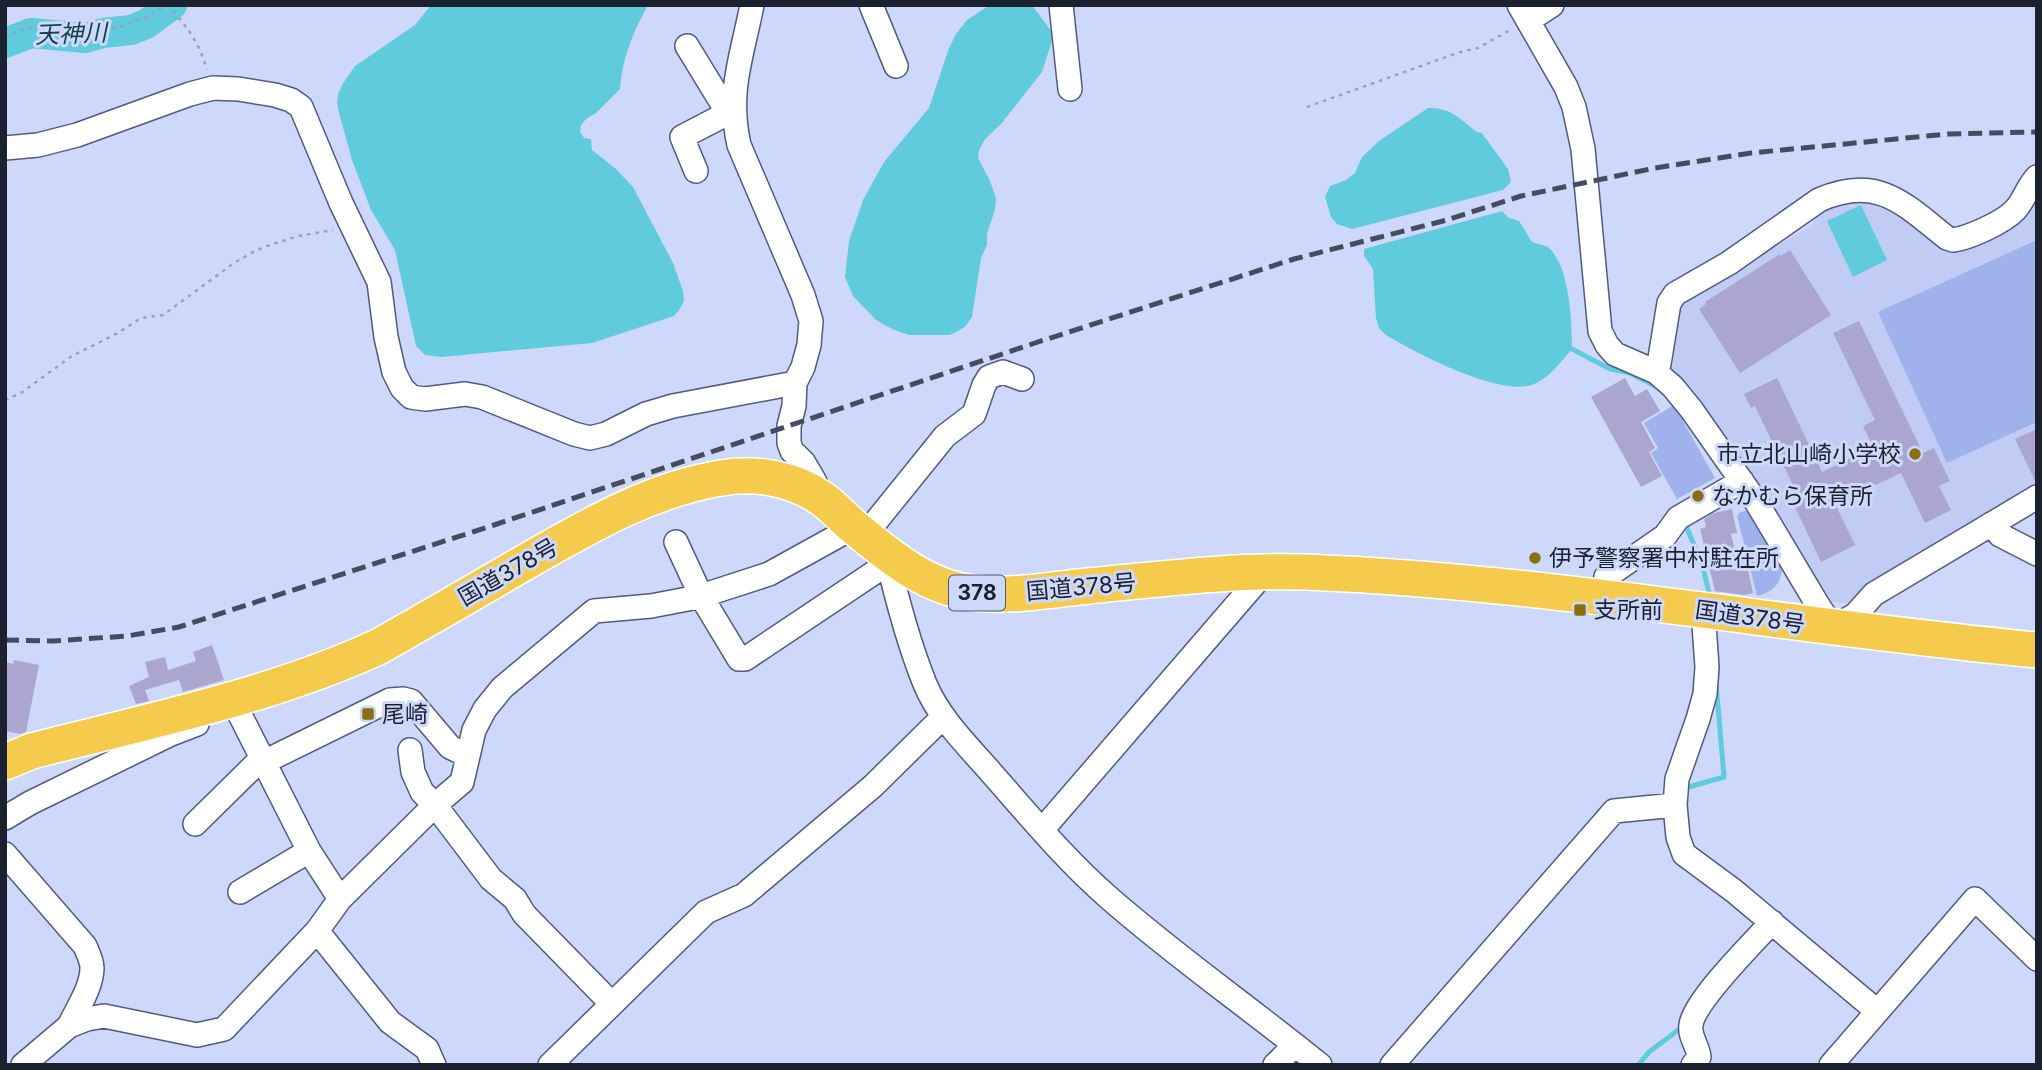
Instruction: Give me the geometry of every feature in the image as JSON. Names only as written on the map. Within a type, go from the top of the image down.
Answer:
[{"type":"highway","name":"国道378号","points":[[14,754],[313,675],[378,648],[602,518],[646,500],[722,477],[752,475],[775,478],[800,486],[822,499],[874,545],[912,571],[954,589],[975,593],[1040,591],[1178,577],[1264,573],[1361,575],[1477,584],[2037,650]]},
{"type":"street","points":[[731,113],[752,5]]},
{"type":"street","points":[[871,5],[896,66]]},
{"type":"street","points":[[1552,5],[1524,12],[1566,87],[1574,107],[1579,128],[1600,331],[1615,354],[1656,372],[1692,409],[1757,503],[1833,628],[1856,614],[1874,594],[2036,499]]},
{"type":"street","points":[[1059,6],[1070,89]]},
{"type":"street","points":[[687,46],[731,113],[739,145],[803,295],[810,321],[808,345],[803,368],[796,383],[789,443],[792,451],[804,463],[822,499]]},
{"type":"street","points":[[5,148],[38,145],[77,135],[213,88],[275,95],[291,100],[301,107],[379,282],[386,337],[394,372],[402,388],[411,397],[425,399],[465,394],[482,397],[590,438],[607,435],[646,414],[673,406],[796,383]]},
{"type":"street","points":[[696,171],[681,137],[731,113]]},
{"type":"street","points":[[1656,372],[1660,364],[1669,303],[1675,293],[1729,263],[1819,200],[1832,194],[1878,191],[1897,198],[1953,240],[1989,227],[2014,212],[2037,177]]},
{"type":"street","points":[[676,542],[701,596],[739,659],[745,659],[877,570],[874,545],[945,436],[974,414],[989,377],[1003,372],[1022,379]]},
{"type":"street","points":[[1602,598],[1606,577],[1665,536],[1678,518],[1689,510],[1742,481]]},
{"type":"street","points":[[1991,524],[2000,535],[2037,554]]},
{"type":"street","points":[[23,1065],[69,1026],[87,1019],[104,1016],[197,1035],[224,1029],[317,931],[340,899],[462,782],[474,730],[485,709],[502,688],[594,611],[651,606],[701,596],[874,545]]},
{"type":"street","points":[[874,545],[897,600],[926,685],[943,717],[1042,830],[1107,896],[1320,1065]]},
{"type":"street","points":[[1042,830],[1264,573]]},
{"type":"street","points":[[1703,610],[1707,667],[1705,694],[1676,779],[1678,837],[1684,854],[1772,922],[1877,1012]]},
{"type":"street","points":[[195,824],[263,760],[390,700],[411,701],[450,747],[468,756]]},
{"type":"street","points":[[5,818],[171,733],[203,722],[222,701],[263,760],[309,850],[340,899]]},
{"type":"street","points":[[551,1065],[706,912],[744,895],[873,786],[943,717]]},
{"type":"street","points":[[410,750],[413,772],[422,792],[491,879],[514,899],[524,914],[612,1004]]},
{"type":"street","points":[[1392,1065],[1614,811],[1675,805]]},
{"type":"street","points":[[240,892],[309,850]]},
{"type":"street","points":[[5,854],[85,946],[92,967],[90,979],[69,1026]]},
{"type":"street","points":[[1831,1065],[1975,899],[2037,959]]},
{"type":"street","points":[[1693,1065],[1699,1057],[1690,1026],[1705,997],[1772,922]]},
{"type":"street","points":[[317,931],[390,1022],[427,1049],[434,1065]]},
{"type":"street","points":[[1275,1065],[1295,1045]]},
{"type":"path","points":[[5,37],[21,30],[51,24],[62,24],[81,30],[102,24],[113,28],[124,26],[147,18],[167,5],[183,22],[199,46],[213,88]]},
{"type":"path","points":[[1307,107],[1478,48],[1524,12]]},
{"type":"path","points":[[5,400],[21,393],[72,356],[141,318],[163,315],[253,252],[298,236],[353,228]]},
{"type":"shaded area","points":[[431,5],[648,5],[629,46],[620,89],[596,113],[586,119],[580,132],[584,138],[591,139],[592,150],[633,187],[673,263],[684,301],[674,316],[592,343],[441,357],[425,355],[416,346],[395,250],[371,210],[352,160],[337,103],[342,85],[355,66],[415,25]]},
{"type":"shaded area","points":[[990,5],[1032,5],[1054,35],[1042,72],[1001,124],[985,139],[979,150],[978,158],[996,198],[987,233],[987,245],[981,258],[972,317],[965,327],[950,335],[909,335],[876,320],[853,296],[845,277],[849,241],[863,200],[884,162],[929,108],[956,34],[967,20]]},
{"type":"shaded area","points":[[1428,108],[1449,112],[1482,133],[1508,169],[1511,182],[1503,190],[1352,229],[1337,224],[1331,217],[1325,197],[1330,186],[1355,173],[1362,157],[1379,141]]},
{"type":"shaded area","points":[[2037,189],[2037,488],[1856,605],[1829,601],[1767,495],[1691,387],[1672,371],[1679,309],[1687,299],[1811,226],[1823,206],[1875,197],[1939,241]]},
{"type":"shaded area","points":[[1861,205],[1887,260],[1853,277],[1827,221]]},
{"type":"shaded area","points":[[1502,211],[1509,218],[1519,221],[1532,242],[1548,247],[1555,256],[1565,281],[1571,324],[1572,349],[1559,365],[1538,382],[1517,387],[1479,379],[1458,371],[1386,335],[1379,328],[1376,318],[1373,269],[1364,256],[1364,249]]},
{"type":"shaded area","points":[[2037,240],[2037,422],[1947,463],[1878,312]]},
{"type":"shaded area","points":[[1674,405],[1715,478],[1677,499],[1651,453],[1658,448],[1644,423]]},
{"type":"shaded area","points":[[1751,511],[1782,567],[1775,587],[1757,596],[1737,516]]},
{"type":"building","points":[[1790,250],[1831,315],[1740,373],[1699,309],[1705,302]]},
{"type":"building","points":[[1859,321],[1923,453],[1934,448],[1950,481],[1939,486],[1951,510],[1925,523],[1901,473],[1835,504],[1855,545],[1821,562],[1794,505],[1801,502],[1755,406],[1751,408],[1744,394],[1777,378],[1822,472],[1873,447],[1863,426],[1875,420],[1833,333]]},
{"type":"building","points":[[1625,378],[1635,396],[1647,389],[1660,411],[1641,422],[1655,448],[1649,452],[1662,476],[1641,487],[1591,397]]},
{"type":"building","points":[[2037,429],[2037,483],[2036,483],[2015,439]]},
{"type":"building","points":[[1732,509],[1737,533],[1731,534],[1738,562],[1746,560],[1753,593],[1744,595],[1715,591],[1700,529],[1706,527],[1704,519],[1714,513]]},
{"type":"building","points":[[212,645],[224,680],[183,692],[179,680],[145,690],[149,701],[136,704],[129,686],[149,677],[145,662],[165,657],[168,670],[196,661],[193,652]]},
{"type":"building","points":[[14,660],[39,665],[26,732],[20,734],[5,731],[5,662],[13,664]]},
{"type":"waterway","name":"天神川","points":[[5,43],[31,33],[85,38],[131,30],[146,24],[172,5]]},
{"type":"waterway","points":[[1572,349],[1610,369],[1630,373],[1661,389]]},
{"type":"waterway","points":[[1684,521],[1702,564],[1710,597]]},
{"type":"waterway","points":[[1685,791],[1685,788],[1724,777],[1716,683]]},
{"type":"waterway","points":[[1638,1065],[1649,1052],[1685,1025]]},
{"type":"railway","points":[[5,640],[53,641],[127,636],[179,627],[1294,259],[1447,220],[1521,196],[1655,168],[1751,153],[1948,134],[2037,132]]},
{"type":"place","name":"市立北山崎小学校","points":[[1915,454]]},
{"type":"place","name":"なかむら保育所","points":[[1698,496]]},
{"type":"place","name":"伊予警察署中村駐在所","points":[[1535,558]]},
{"type":"place","name":"支所前","points":[[1580,610]]},
{"type":"place","name":"尾崎","points":[[368,714]]}]
